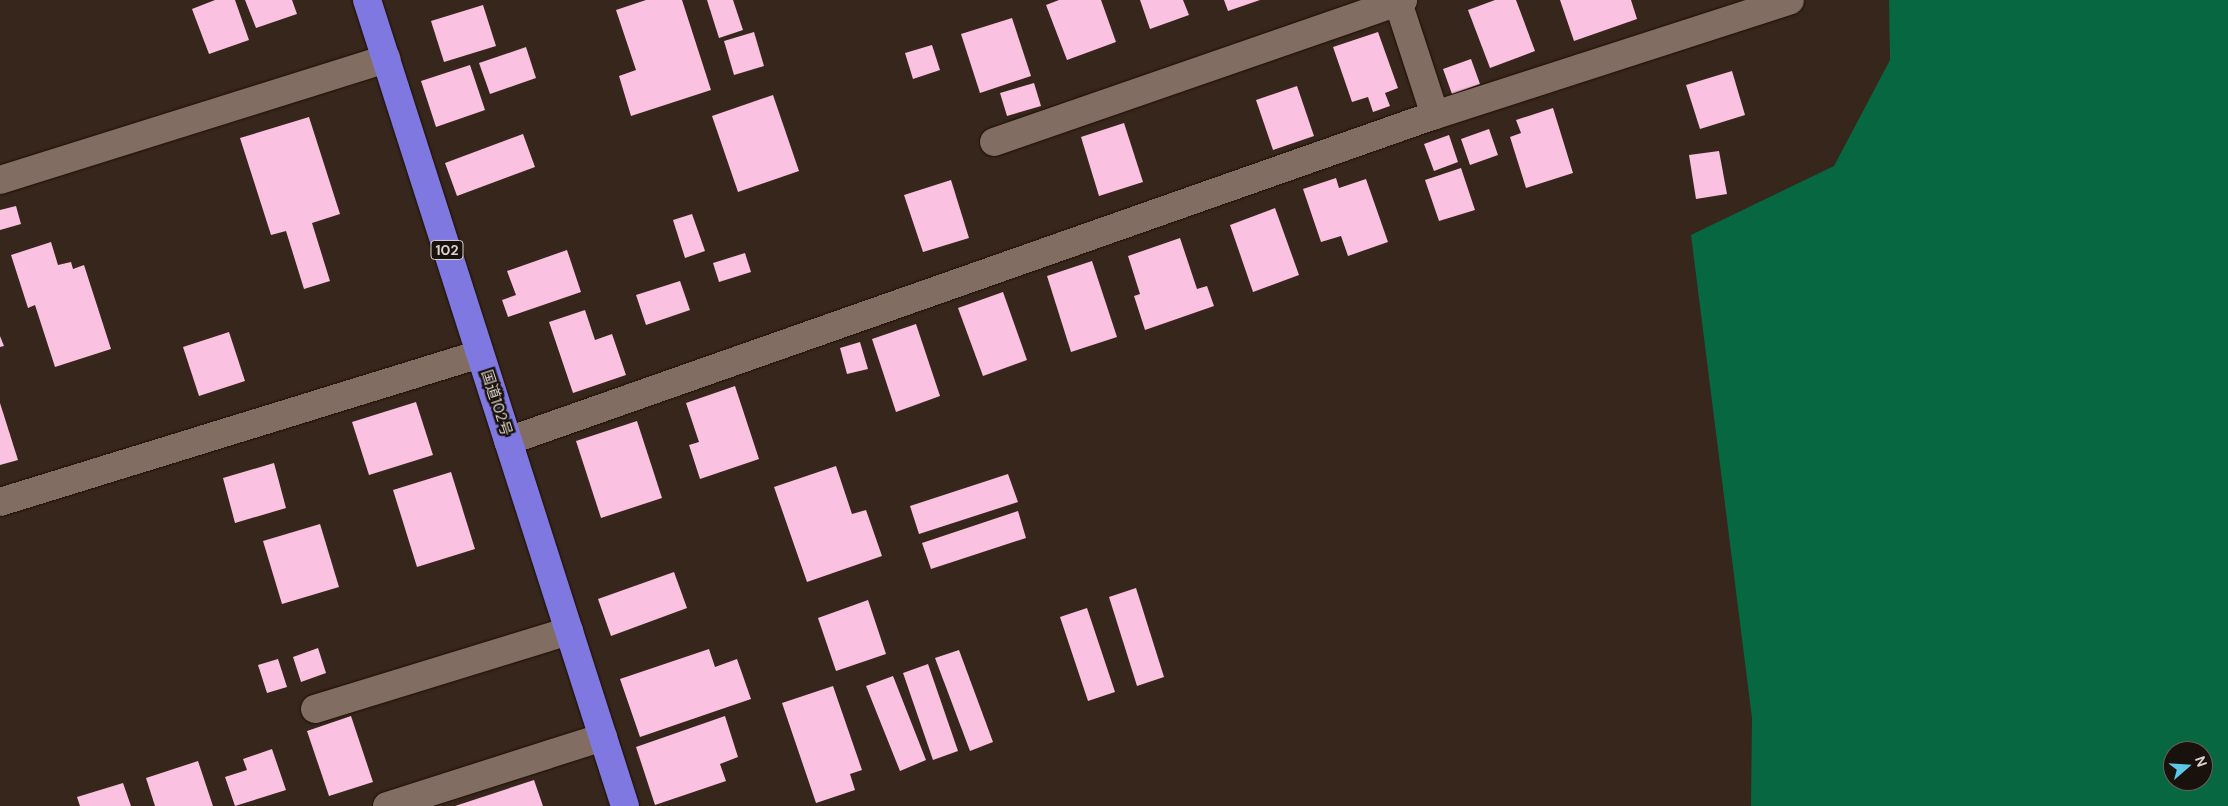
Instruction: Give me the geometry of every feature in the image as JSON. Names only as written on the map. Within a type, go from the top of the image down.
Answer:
[{"type":"highway","name":"国道102号","points":[[367,0],[625,806]]},
{"type":"street","points":[[508,441],[1435,115],[1790,0]]},
{"type":"street","points":[[994,142],[1400,1],[1435,115]]},
{"type":"street","points":[[0,180],[386,59]]},
{"type":"street","points":[[0,502],[480,354]]},
{"type":"street","points":[[314,710],[569,631]]},
{"type":"street","points":[[387,806],[603,738]]},
{"type":"green space","points":[[1889,0],[2228,0],[2228,806],[1751,806],[1752,718],[1691,235],[1834,166],[1890,60]]},
{"type":"building","points":[[215,0],[235,0],[249,40],[209,54],[192,9]]},
{"type":"building","points":[[245,0],[292,0],[297,14],[256,28]]},
{"type":"building","points":[[646,0],[682,0],[711,90],[631,116],[619,76],[636,70],[616,10]]},
{"type":"building","points":[[707,0],[733,0],[743,30],[719,38]]},
{"type":"building","points":[[1059,0],[1101,0],[1116,42],[1067,60],[1046,5]]},
{"type":"building","points":[[1140,0],[1183,0],[1189,15],[1150,29]]},
{"type":"building","points":[[1224,0],[1260,0],[1228,11]]},
{"type":"building","points":[[1495,0],[1516,0],[1535,51],[1490,68],[1468,10]]},
{"type":"building","points":[[1560,0],[1631,0],[1637,19],[1574,41]]},
{"type":"building","points":[[483,5],[496,46],[444,62],[431,21]]},
{"type":"building","points":[[1012,18],[1031,76],[980,93],[961,34]]},
{"type":"building","points":[[754,32],[764,66],[734,75],[724,41]]},
{"type":"building","points":[[1378,32],[1398,88],[1385,93],[1390,106],[1373,112],[1368,97],[1352,102],[1333,47]]},
{"type":"building","points":[[932,45],[940,70],[913,79],[905,53]]},
{"type":"building","points":[[526,47],[536,78],[490,94],[479,63]]},
{"type":"building","points":[[1471,59],[1480,84],[1452,94],[1443,69]]},
{"type":"building","points":[[470,65],[485,110],[436,127],[421,81]]},
{"type":"building","points":[[1732,71],[1745,115],[1700,129],[1686,85]]},
{"type":"building","points":[[1034,83],[1041,106],[1007,116],[1000,93]]},
{"type":"building","points":[[1297,86],[1314,136],[1273,150],[1256,100]]},
{"type":"building","points":[[773,95],[799,171],[738,192],[712,116]]},
{"type":"building","points":[[1553,108],[1573,173],[1526,188],[1510,137],[1521,133],[1516,120]]},
{"type":"building","points":[[309,117],[340,214],[312,223],[330,281],[304,289],[286,231],[271,235],[240,138]]},
{"type":"building","points":[[1124,123],[1143,182],[1099,196],[1081,137]]},
{"type":"building","points":[[1489,129],[1498,155],[1470,165],[1461,139]]},
{"type":"building","points":[[523,134],[535,167],[457,196],[445,163]]},
{"type":"building","points":[[1449,135],[1458,162],[1434,171],[1424,144]]},
{"type":"building","points":[[1719,151],[1727,194],[1696,199],[1689,155]]},
{"type":"building","points":[[1461,168],[1475,210],[1439,221],[1425,180]]},
{"type":"building","points":[[1336,178],[1339,188],[1366,179],[1388,242],[1348,256],[1341,236],[1321,242],[1303,189]]},
{"type":"building","points":[[951,180],[969,238],[923,252],[904,195]]},
{"type":"building","points":[[16,206],[21,224],[0,230],[0,210]]},
{"type":"building","points":[[1275,208],[1299,275],[1253,292],[1230,225]]},
{"type":"building","points":[[692,214],[705,251],[685,258],[673,220]]},
{"type":"building","points":[[1180,238],[1197,289],[1207,286],[1214,306],[1145,330],[1134,296],[1140,294],[1128,256]]},
{"type":"building","points":[[51,242],[58,265],[71,262],[73,269],[84,265],[111,349],[55,367],[35,305],[28,308],[11,255]]},
{"type":"building","points":[[567,250],[581,292],[508,317],[502,300],[516,295],[507,271]]},
{"type":"building","points":[[745,253],[751,272],[719,282],[713,263]]},
{"type":"building","points":[[1092,261],[1117,337],[1071,352],[1047,276]]},
{"type":"building","points":[[680,281],[690,310],[646,325],[636,295]]},
{"type":"building","points":[[1003,292],[1027,360],[983,376],[958,308]]},
{"type":"building","points":[[585,310],[595,340],[612,334],[626,375],[573,393],[549,322]]},
{"type":"building","points":[[916,324],[940,396],[896,412],[872,339]]},
{"type":"building","points":[[229,332],[245,381],[199,396],[183,347]]},
{"type":"building","points":[[0,336],[4,346],[0,347]]},
{"type":"building","points":[[860,342],[868,369],[847,374],[840,348]]},
{"type":"building","points":[[735,386],[759,459],[700,479],[689,445],[699,442],[686,403]]},
{"type":"building","points":[[416,402],[433,455],[369,475],[352,422]]},
{"type":"building","points":[[0,403],[18,460],[0,465]]},
{"type":"building","points":[[637,421],[662,498],[601,518],[576,441]]},
{"type":"building","points":[[274,463],[286,508],[235,523],[223,478]]},
{"type":"building","points":[[836,466],[852,514],[866,510],[882,556],[807,582],[774,487]]},
{"type":"building","points":[[451,472],[475,549],[417,567],[393,490]]},
{"type":"building","points":[[1008,474],[1018,502],[919,534],[910,506]]},
{"type":"building","points":[[1018,511],[1026,538],[931,569],[922,543]]},
{"type":"building","points":[[320,524],[339,587],[282,604],[263,541]]},
{"type":"building","points":[[674,572],[687,608],[611,636],[598,599]]},
{"type":"building","points":[[1136,588],[1164,677],[1137,686],[1109,597]]},
{"type":"building","points":[[868,600],[886,654],[836,671],[818,618]]},
{"type":"building","points":[[1087,608],[1115,692],[1088,701],[1060,617]]},
{"type":"building","points":[[318,648],[326,673],[301,682],[293,657]]},
{"type":"building","points":[[709,649],[715,667],[737,659],[751,699],[640,737],[620,679]]},
{"type":"building","points":[[959,650],[993,742],[970,751],[935,658]]},
{"type":"building","points":[[278,659],[287,687],[267,693],[258,665]]},
{"type":"building","points":[[928,664],[958,751],[933,760],[903,673]]},
{"type":"building","points":[[893,676],[926,760],[900,771],[866,686]]},
{"type":"building","points":[[833,686],[862,770],[850,774],[855,790],[816,803],[782,703]]},
{"type":"building","points":[[351,716],[373,782],[329,796],[307,731]]},
{"type":"building","points":[[725,716],[738,757],[720,764],[726,781],[655,805],[636,747]]},
{"type":"building","points":[[272,749],[286,790],[235,806],[225,777],[247,770],[243,759]]},
{"type":"building","points":[[198,761],[213,806],[155,806],[146,778]]},
{"type":"building","points":[[534,780],[543,806],[455,806]]},
{"type":"building","points":[[123,783],[131,806],[80,806],[77,797]]}]
